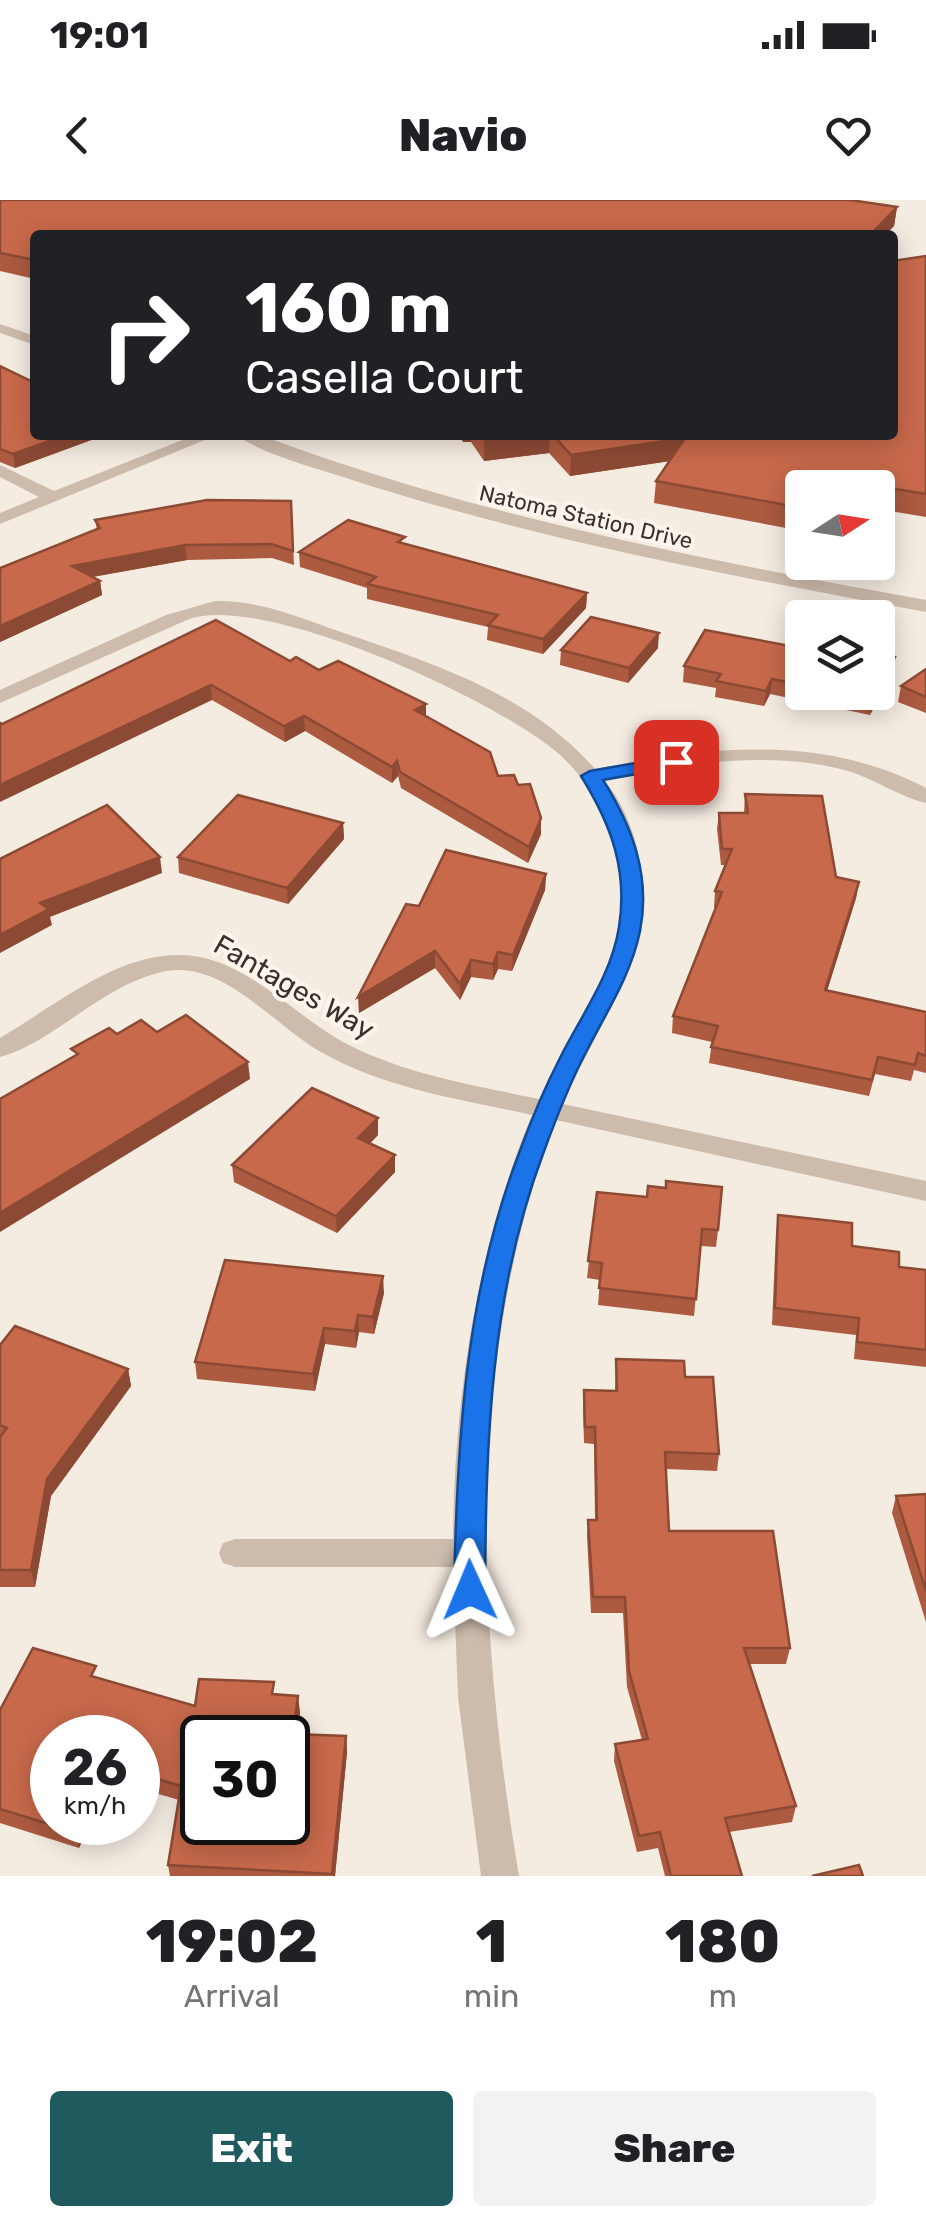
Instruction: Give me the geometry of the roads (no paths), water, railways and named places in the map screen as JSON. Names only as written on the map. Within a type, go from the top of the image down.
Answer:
[{"type":"street","points":[[0,328],[30,339]]},
{"type":"street","points":[[0,519],[197,440]]},
{"type":"street","name":"Natoma Station Drive","points":[[259,440],[386,488],[561,537],[926,606]]},
{"type":"street","points":[[0,470],[54,498]]},
{"type":"street","points":[[0,697],[189,612],[229,606],[283,619],[460,681],[542,729],[590,776],[612,810],[627,847],[633,888],[630,930],[616,974],[551,1108],[504,1236],[484,1333],[472,1442],[468,1552],[472,1664],[500,1876]]},
{"type":"street","points":[[590,776],[704,759],[804,758],[858,767],[926,797]]},
{"type":"street","name":"Fantages Way","points":[[0,1049],[138,971],[174,962],[196,962],[226,976],[328,1045],[406,1079],[926,1191]]},
{"type":"street","points":[[235,1553],[468,1552]]}]
